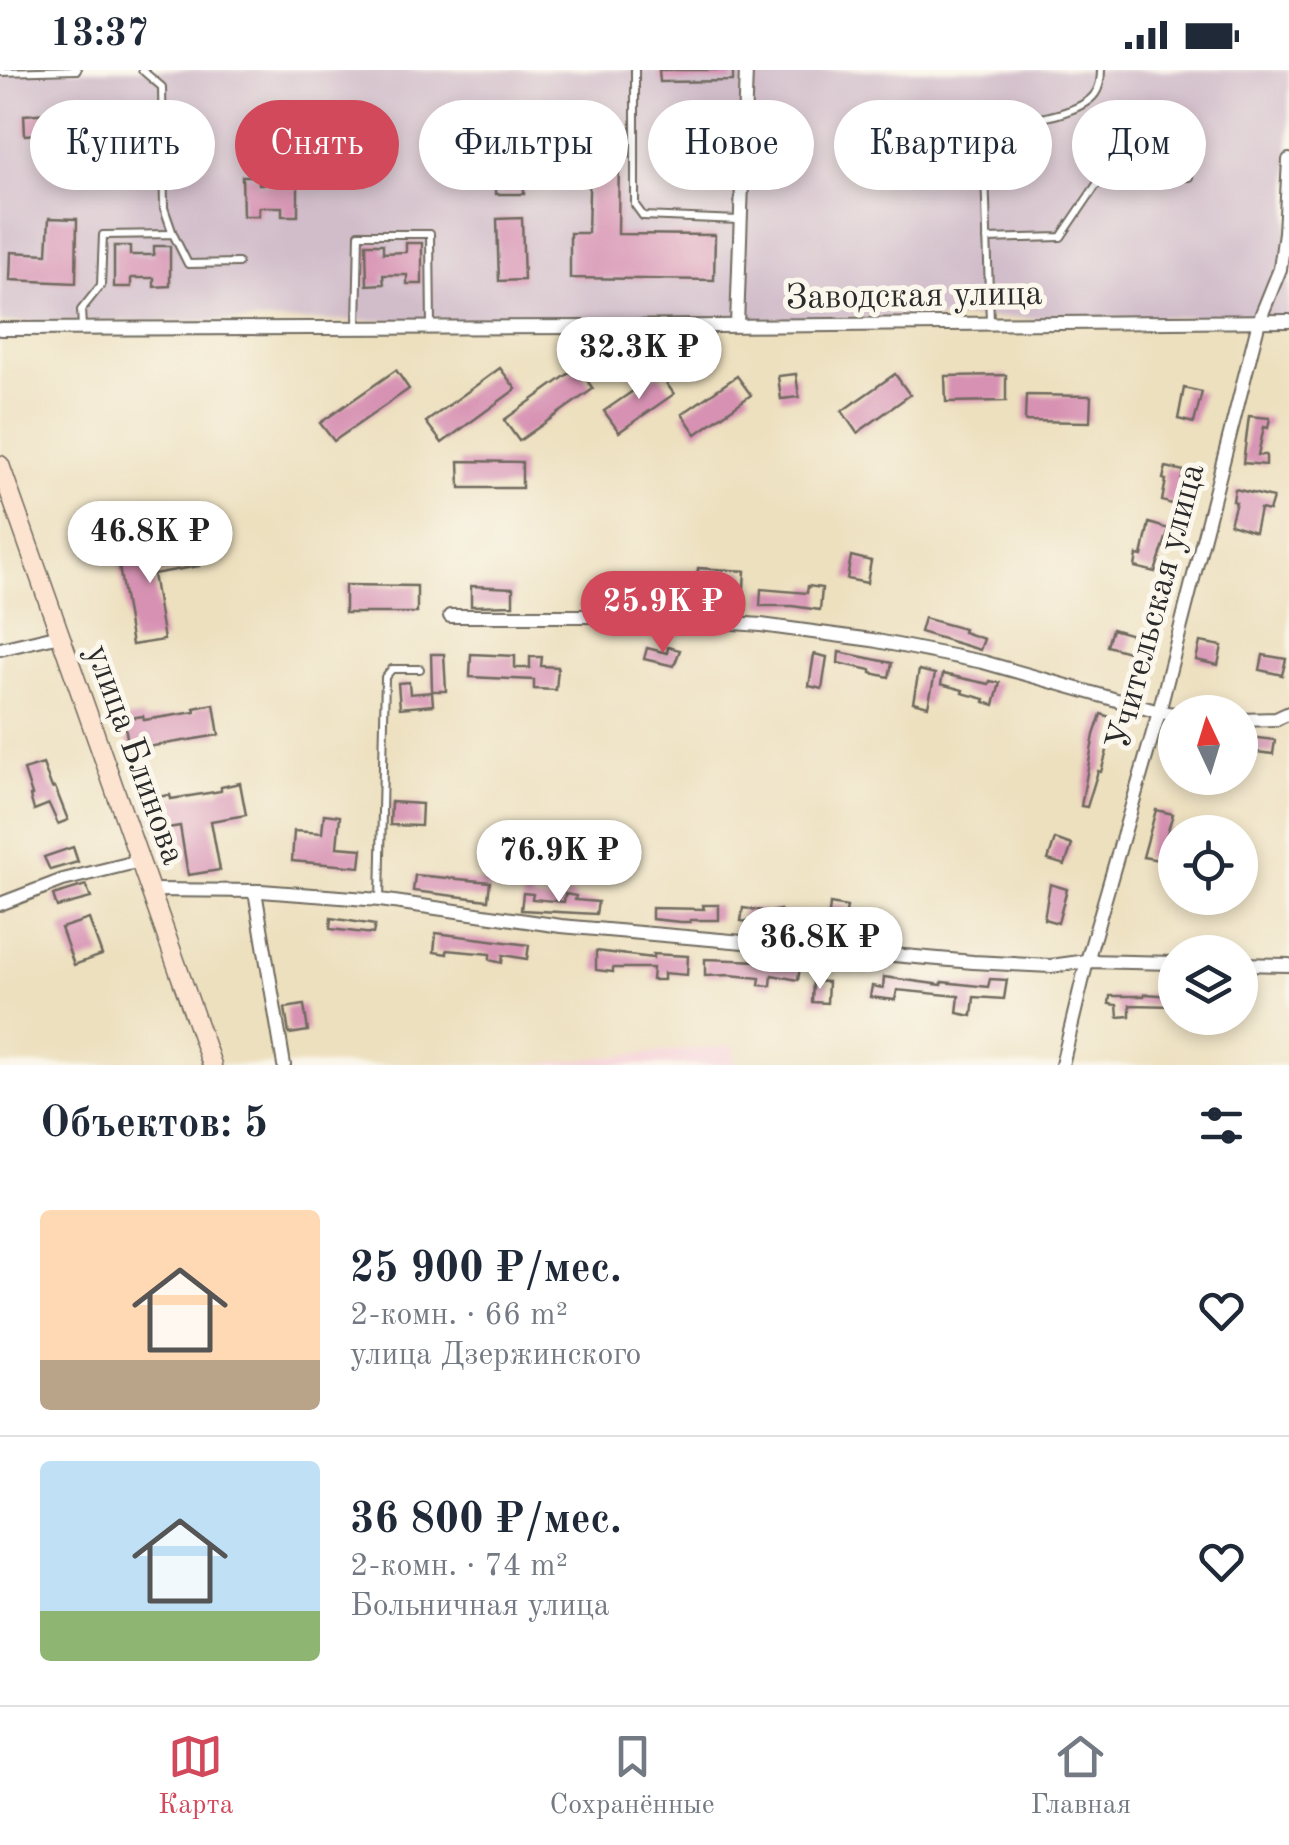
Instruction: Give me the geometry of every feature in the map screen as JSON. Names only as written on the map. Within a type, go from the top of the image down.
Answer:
[{"type":"main road","name":"улица Блинова","points":[[0,465],[212,1065]]},
{"type":"street","points":[[737,326],[746,70]]},
{"type":"street","name":"Учительская улица","points":[[1163,695],[1259,320],[1280,270],[1289,160]]},
{"type":"street","name":"Заводская улица","points":[[0,329],[1289,320]]},
{"type":"street","points":[[450,616],[639,616],[761,625],[872,640],[982,662],[1158,712]]},
{"type":"street","points":[[0,649],[60,634]]},
{"type":"street","points":[[1258,720],[1276,719],[1289,713]]},
{"type":"street","name":"Учительская улица","points":[[1062,1065],[1087,961],[1158,715]]},
{"type":"street","points":[[0,904],[63,880],[140,862]]},
{"type":"street","points":[[150,890],[254,891],[380,900],[561,926],[1051,966],[1087,961],[1158,963]]},
{"type":"street","points":[[254,891],[284,1065]]},
{"type":"street","points":[[1258,964],[1289,965]]},
{"type":"lane","points":[[0,72],[77,70]]},
{"type":"lane","points":[[142,70],[162,87],[164,208],[173,234],[188,264],[238,263]]},
{"type":"lane","points":[[635,70],[635,206],[643,216],[740,220]]},
{"type":"lane","points":[[990,323],[986,134],[994,126],[1067,112],[1093,97],[1102,70]]},
{"type":"lane","points":[[987,239],[1061,237],[1093,190]]},
{"type":"lane","points":[[82,328],[81,310],[102,286],[103,235],[173,234]]},
{"type":"lane","points":[[358,328],[358,234],[430,234],[431,327]]},
{"type":"lane","points":[[380,900],[385,676],[392,670],[420,669]]},
{"type":"shaded area","points":[[0,70],[1289,70],[1289,317],[0,322]]},
{"type":"shaded area","points":[[735,1045],[734,1065],[523,1065]]},
{"type":"building","points":[[659,70],[733,70],[733,81],[660,82]]},
{"type":"building","points":[[24,115],[30,115],[30,135],[25,135]]},
{"type":"building","points":[[242,190],[298,190],[298,216],[282,216],[282,207],[259,207],[259,216],[243,216]]},
{"type":"building","points":[[496,190],[524,190],[524,194],[496,194]]},
{"type":"building","points":[[589,190],[619,190],[618,234],[715,235],[714,280],[570,278],[570,233],[588,233]]},
{"type":"building","points":[[49,218],[77,219],[76,283],[10,280],[11,252],[47,254]]},
{"type":"building","points":[[522,218],[524,280],[499,281],[497,219]]},
{"type":"building","points":[[406,243],[422,243],[422,284],[407,284],[407,275],[383,275],[384,284],[367,285],[366,244],[383,244],[383,253],[406,252]]},
{"type":"building","points":[[114,246],[130,246],[130,255],[154,255],[154,246],[170,246],[170,286],[154,287],[154,278],[131,278],[131,287],[114,287]]},
{"type":"building","points":[[578,367],[593,389],[519,441],[504,420]]},
{"type":"building","points":[[500,368],[516,389],[442,443],[426,422]]},
{"type":"building","points":[[396,370],[409,389],[334,441],[320,423]]},
{"type":"building","points":[[659,373],[674,394],[619,432],[604,411]]},
{"type":"building","points":[[796,374],[799,397],[781,399],[778,376]]},
{"type":"building","points":[[895,374],[910,395],[857,433],[842,411]]},
{"type":"building","points":[[1006,375],[1006,401],[946,402],[945,376]]},
{"type":"building","points":[[737,376],[751,395],[696,434],[682,414]]},
{"type":"building","points":[[1184,388],[1202,392],[1194,423],[1178,419]]},
{"type":"building","points":[[1026,395],[1091,396],[1090,422],[1025,421]]},
{"type":"building","points":[[1249,416],[1270,418],[1258,455],[1266,455],[1266,465],[1243,463]]},
{"type":"building","points":[[459,461],[522,462],[522,488],[460,488]]},
{"type":"building","points":[[1166,467],[1184,471],[1175,505],[1162,501]]},
{"type":"building","points":[[1235,489],[1273,498],[1269,511],[1260,509],[1255,532],[1230,524]]},
{"type":"building","points":[[1149,523],[1169,529],[1155,572],[1135,567],[1137,555],[1142,556]]},
{"type":"building","points":[[195,541],[199,566],[153,574],[164,640],[132,645],[117,554]]},
{"type":"building","points":[[851,556],[871,561],[867,583],[847,579]]},
{"type":"building","points":[[698,568],[745,571],[743,602],[680,599],[681,604],[662,603],[661,589],[696,590]]},
{"type":"building","points":[[345,585],[417,586],[417,613],[345,613]]},
{"type":"building","points":[[471,586],[513,588],[513,605],[471,606]]},
{"type":"building","points":[[808,586],[822,588],[820,610],[760,606],[761,589],[807,593]]},
{"type":"building","points":[[924,618],[984,639],[980,650],[920,632]]},
{"type":"building","points":[[1112,629],[1133,635],[1128,652],[1107,646]]},
{"type":"building","points":[[1200,642],[1222,646],[1218,665],[1196,660]]},
{"type":"building","points":[[668,647],[680,650],[674,666],[644,659],[647,648],[667,653]]},
{"type":"building","points":[[839,652],[892,663],[889,677],[838,663]]},
{"type":"building","points":[[431,654],[444,654],[446,691],[432,691]]},
{"type":"building","points":[[471,654],[515,656],[515,668],[530,668],[530,657],[542,657],[541,666],[558,667],[556,690],[534,689],[534,680],[470,677]]},
{"type":"building","points":[[814,654],[827,657],[822,689],[809,686]]},
{"type":"building","points":[[1263,655],[1286,659],[1282,675],[1260,670]]},
{"type":"building","points":[[919,670],[935,674],[928,706],[913,702]]},
{"type":"building","points":[[943,674],[1000,683],[994,705],[941,684]]},
{"type":"building","points":[[409,682],[410,694],[432,692],[433,705],[400,708],[398,683]]},
{"type":"building","points":[[214,704],[219,735],[129,750],[124,719],[195,712],[194,708]]},
{"type":"building","points":[[1101,714],[1116,719],[1087,807],[1081,806],[1094,735]]},
{"type":"building","points":[[1258,738],[1275,740],[1273,754],[1258,752]]},
{"type":"building","points":[[43,764],[68,820],[58,824],[49,804],[34,810],[30,796],[24,770]]},
{"type":"building","points":[[240,783],[246,815],[211,821],[220,870],[188,875],[180,826],[156,830],[150,798],[170,795],[171,799],[221,791],[221,787]]},
{"type":"building","points":[[391,802],[422,804],[421,826],[390,825]]},
{"type":"building","points":[[1156,810],[1173,814],[1158,815],[1158,860],[1143,857]]},
{"type":"building","points":[[324,814],[340,816],[337,847],[362,849],[360,867],[292,861],[294,831],[322,833]]},
{"type":"building","points":[[1055,839],[1072,845],[1065,865],[1048,860]]},
{"type":"building","points":[[73,847],[78,862],[50,870],[44,857]]},
{"type":"building","points":[[415,875],[490,882],[488,900],[413,891]]},
{"type":"building","points":[[1050,884],[1067,889],[1058,923],[1044,919]]},
{"type":"building","points":[[86,885],[91,898],[57,907],[53,895]]},
{"type":"building","points":[[523,893],[533,894],[532,899],[564,902],[565,894],[576,896],[575,900],[598,902],[596,914],[521,910]]},
{"type":"building","points":[[830,904],[847,907],[845,918],[869,922],[866,939],[827,934]]},
{"type":"building","points":[[703,905],[719,905],[719,920],[652,919],[652,908],[704,909]]},
{"type":"building","points":[[743,908],[802,916],[802,930],[773,929],[741,921]]},
{"type":"building","points":[[331,918],[375,925],[373,934],[330,929]]},
{"type":"building","points":[[89,919],[102,955],[74,965],[61,928]]},
{"type":"building","points":[[436,933],[529,945],[527,959],[503,955],[502,963],[490,960],[490,954],[434,952]]},
{"type":"building","points":[[596,951],[653,958],[653,954],[688,956],[687,975],[664,973],[664,980],[652,980],[653,968],[596,970]]},
{"type":"building","points":[[705,959],[800,967],[798,980],[772,975],[771,986],[759,985],[760,978],[705,976]]},
{"type":"building","points":[[884,977],[988,987],[990,979],[1007,980],[1004,999],[974,997],[972,1016],[957,1013],[959,996],[897,990],[895,1000],[870,997],[872,986],[883,988]]},
{"type":"building","points":[[813,981],[828,982],[827,1003],[812,1002]]},
{"type":"building","points":[[1158,995],[1158,1006],[1130,1005],[1130,1016],[1118,1017],[1117,1005],[1109,1004],[1110,996]]},
{"type":"building","points":[[304,1005],[308,1031],[289,1034],[285,1008]]}]
